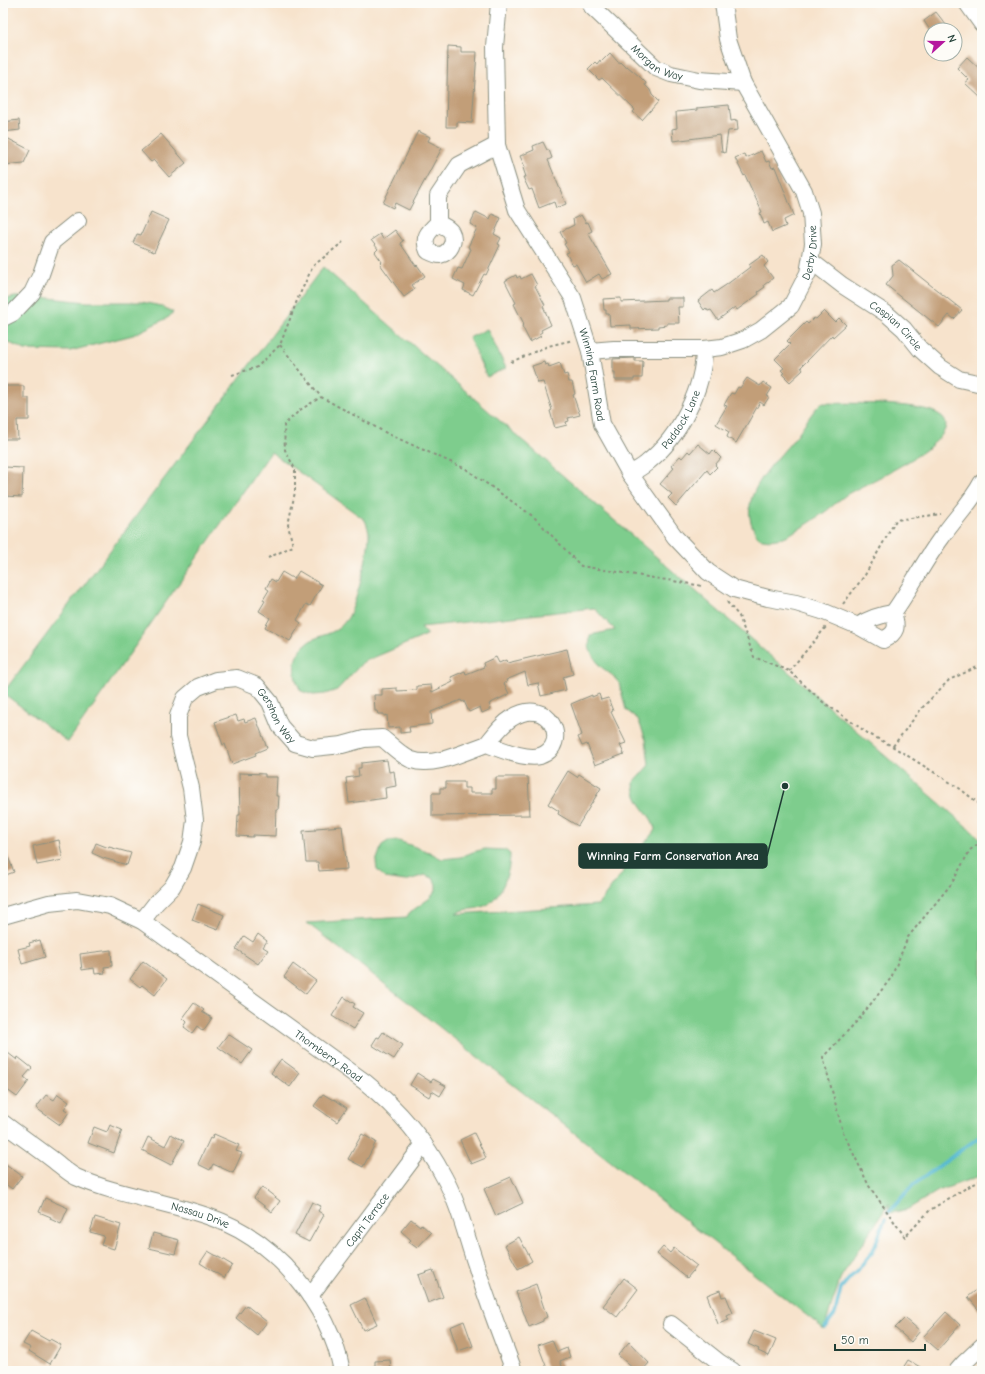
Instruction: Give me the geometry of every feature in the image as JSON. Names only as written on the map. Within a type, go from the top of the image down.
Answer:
[{"type":"street","name":"Winning Farm Road","points":[[499,3],[495,47],[497,145],[517,210],[574,298],[588,344],[602,424],[630,474],[675,537],[708,572],[734,589],[768,598],[796,603],[834,616],[858,626],[883,640],[891,636],[896,629],[896,620],[893,613]]},
{"type":"street","name":"Morgan Way","points":[[590,3],[592,7],[656,68],[671,74],[699,80],[743,83]]},
{"type":"street","name":"Derby Drive","points":[[588,344],[614,349],[704,349],[743,340],[761,330],[791,306],[808,273],[813,244],[811,213],[804,191],[743,83],[728,39],[723,3]]},
{"type":"street","points":[[967,3],[982,24]]},
{"type":"street","points":[[438,223],[438,196],[460,165],[497,145]]},
{"type":"street","points":[[3,318],[13,313],[32,293],[41,274],[52,242],[78,221]]},
{"type":"street","name":"Caspian Circle","points":[[811,262],[842,285],[887,314],[904,329],[920,349],[940,367],[959,379],[982,384]]},
{"type":"street","name":"Paddock Lane","points":[[630,474],[648,462],[677,432],[691,404],[700,378],[704,363],[704,349]]},
{"type":"street","points":[[858,626],[877,616],[893,613],[905,597],[942,537],[964,511],[976,494],[982,482]]},
{"type":"street","name":"Gershon Way","points":[[142,921],[156,903],[172,887],[183,868],[192,842],[195,820],[191,788],[178,736],[178,716],[185,698],[198,687],[216,680],[237,678],[257,686],[270,702],[280,726],[285,732],[295,743],[313,748],[342,745],[364,739],[382,738],[411,760],[429,763],[487,744]]},
{"type":"street","name":"Thornberry Road","points":[[3,916],[49,903],[77,900],[110,906],[142,921],[365,1082],[385,1099],[424,1144],[444,1176],[454,1196],[487,1299],[514,1371]]},
{"type":"street","name":"Nassau Drive","points":[[3,1123],[75,1176],[100,1186],[187,1209],[211,1217],[236,1228],[278,1259],[310,1296],[325,1322],[334,1344],[342,1371]]},
{"type":"street","name":"Capri Terrace","points":[[310,1296],[424,1144]]},
{"type":"street","points":[[671,1324],[719,1362],[733,1371]]},
{"type":"street","points":[[957,1371],[982,1346]]},
{"type":"path","points":[[232,375],[257,367],[280,345],[298,298],[313,266],[343,242]]},
{"type":"path","points":[[510,362],[548,346],[588,344]]},
{"type":"path","points":[[280,345],[321,397],[388,434],[466,469],[534,517],[581,566],[707,586]]},
{"type":"path","points":[[268,558],[293,546],[288,525],[295,492],[295,469],[285,450],[284,425],[300,410],[321,397]]},
{"type":"path","points":[[789,671],[819,636],[865,575],[896,520],[964,511]]},
{"type":"path","points":[[724,599],[739,616],[754,657],[789,671],[823,702],[869,734],[892,746],[959,788],[982,806]]},
{"type":"path","points":[[892,746],[922,708],[949,680],[982,665]]},
{"type":"path","points":[[982,841],[970,850],[952,883],[908,937],[891,978],[859,1019],[823,1057],[843,1132],[869,1186],[905,1237],[930,1210],[982,1180]]},
{"type":"green space","points":[[323,267],[982,840],[982,1175],[938,1191],[908,1209],[892,1213],[889,1208],[889,1203],[841,1277],[824,1329],[307,923],[407,917],[409,913],[430,898],[436,891],[436,884],[433,878],[425,875],[405,881],[385,878],[377,870],[376,862],[382,845],[388,841],[399,841],[429,852],[442,859],[461,857],[485,849],[505,850],[510,854],[506,877],[499,892],[494,898],[482,907],[465,910],[456,914],[598,905],[655,830],[650,818],[635,794],[634,787],[634,782],[649,765],[646,740],[638,719],[626,710],[619,683],[613,676],[600,666],[589,648],[590,635],[615,630],[594,608],[421,627],[427,634],[363,662],[337,690],[325,694],[313,695],[301,691],[296,679],[294,666],[295,660],[301,649],[306,644],[340,627],[348,618],[356,599],[362,576],[367,553],[369,533],[365,520],[271,452],[68,742],[3,693],[72,599],[76,596]]},
{"type":"green space","points":[[15,297],[49,298],[87,302],[142,302],[161,306],[173,312],[169,317],[133,335],[70,351],[25,350],[3,340],[3,300]]},
{"type":"green space","points":[[487,329],[506,368],[487,377],[469,338]]},
{"type":"green space","points":[[821,403],[888,404],[924,409],[938,414],[945,420],[945,430],[937,441],[923,452],[906,463],[846,495],[812,521],[789,535],[772,540],[759,538],[751,524],[750,510],[752,496],[768,470]]},
{"type":"building","points":[[936,12],[944,22],[925,22]]},
{"type":"building","points":[[448,46],[461,47],[461,52],[477,52],[472,123],[457,122],[457,127],[446,127]]},
{"type":"building","points":[[610,53],[618,62],[625,67],[627,66],[646,83],[645,85],[658,102],[642,120],[633,112],[635,110],[602,78],[599,80],[588,69],[595,62],[597,64],[600,60],[601,62]]},
{"type":"building","points":[[967,57],[982,71],[982,99],[965,83],[969,80],[957,68]]},
{"type":"building","points":[[729,105],[731,121],[737,120],[738,130],[728,131],[725,153],[722,152],[720,135],[673,141],[672,129],[677,128],[676,112],[697,110],[697,108]]},
{"type":"building","points":[[19,120],[20,130],[3,132],[3,122]]},
{"type":"building","points":[[418,131],[430,137],[428,141],[442,148],[409,210],[395,203],[393,208],[383,203]]},
{"type":"building","points":[[161,134],[186,163],[169,177],[154,160],[151,162],[141,151]]},
{"type":"building","points":[[3,136],[30,150],[24,163],[3,165]]},
{"type":"building","points":[[543,142],[547,150],[549,150],[552,158],[548,160],[566,204],[556,208],[554,202],[539,208],[532,189],[529,190],[523,177],[526,177],[523,168],[525,167],[520,156],[534,150],[533,146]]},
{"type":"building","points":[[761,151],[766,162],[769,161],[772,168],[775,167],[794,215],[784,220],[786,226],[772,232],[768,222],[764,224],[760,213],[762,212],[745,175],[744,176],[735,158],[744,154],[746,158]]},
{"type":"building","points":[[151,212],[169,220],[154,252],[133,243],[137,234],[141,235]]},
{"type":"building","points":[[476,212],[490,219],[492,214],[501,218],[494,234],[501,238],[498,244],[500,245],[486,275],[484,274],[473,295],[463,290],[465,285],[453,279],[458,268],[462,269],[471,249],[468,247],[477,228],[470,224]]},
{"type":"building","points":[[581,215],[586,223],[588,222],[592,231],[588,233],[612,274],[602,279],[599,274],[586,282],[576,264],[573,265],[566,253],[569,252],[564,244],[566,243],[560,232],[574,225],[573,219]]},
{"type":"building","points":[[395,230],[403,241],[400,243],[425,276],[412,285],[415,289],[404,297],[380,264],[382,262],[375,252],[378,249],[371,240],[380,234],[383,239]]},
{"type":"building","points":[[763,255],[768,262],[764,266],[773,278],[764,285],[765,287],[758,292],[759,294],[737,310],[735,307],[718,320],[711,310],[708,311],[706,308],[704,310],[698,301],[712,290],[714,293],[726,285]]},
{"type":"building","points":[[899,260],[962,310],[954,319],[949,315],[939,327],[886,285],[893,276],[892,265]]},
{"type":"building","points":[[531,274],[537,285],[535,286],[545,305],[543,306],[551,325],[541,330],[542,332],[539,334],[541,336],[530,342],[522,326],[524,324],[514,304],[516,303],[505,281],[516,275],[517,278],[520,276],[521,279]]},
{"type":"building","points":[[621,298],[621,302],[683,298],[683,307],[678,307],[679,323],[667,323],[667,325],[658,326],[658,328],[631,329],[631,325],[610,326],[609,314],[606,314],[606,310],[604,310],[603,299]]},
{"type":"building","points":[[824,311],[835,322],[839,318],[846,325],[833,337],[832,335],[801,367],[803,370],[790,382],[782,374],[784,373],[781,370],[784,368],[775,359],[790,344],[787,341],[806,322],[808,324]]},
{"type":"building","points":[[635,358],[635,361],[643,361],[642,378],[634,378],[634,380],[615,380],[615,372],[613,372],[613,359]]},
{"type":"building","points":[[544,362],[545,365],[548,364],[549,367],[560,363],[564,375],[567,374],[569,382],[572,382],[575,394],[573,395],[580,415],[568,418],[569,421],[566,422],[567,425],[555,428],[550,411],[552,410],[543,382],[538,383],[532,366]]},
{"type":"building","points":[[747,378],[760,386],[763,382],[772,388],[764,405],[760,402],[736,443],[727,437],[729,432],[716,424],[727,406],[724,405],[731,393],[734,394],[738,387],[740,388]]},
{"type":"building","points":[[3,386],[24,386],[24,398],[29,398],[29,420],[17,420],[18,439],[3,439]]},
{"type":"building","points":[[698,444],[710,454],[713,450],[721,458],[715,465],[717,467],[710,474],[707,470],[676,506],[668,498],[672,494],[660,484],[674,468],[671,466],[680,456],[682,458],[688,451],[690,453]]},
{"type":"building","points":[[5,467],[23,468],[22,497],[4,496]]},
{"type":"building","points":[[299,571],[322,585],[310,606],[306,604],[297,620],[301,623],[290,641],[265,627],[270,618],[259,611],[265,601],[263,600],[269,590],[266,588],[271,579],[276,582],[282,572],[294,579]]},
{"type":"building","points":[[567,649],[573,674],[563,677],[566,690],[541,696],[538,683],[528,685],[525,672],[506,680],[507,682],[504,683],[509,694],[489,704],[491,709],[482,713],[480,707],[469,712],[464,701],[462,702],[461,700],[431,712],[432,724],[409,727],[410,732],[400,733],[400,727],[388,728],[387,715],[384,716],[384,714],[378,714],[377,711],[375,711],[374,695],[382,695],[382,689],[397,688],[397,691],[417,690],[417,686],[431,685],[432,692],[453,682],[451,677],[465,671],[466,674],[484,667],[483,663],[496,657],[499,663],[506,660],[507,663]]},
{"type":"building","points":[[599,694],[601,700],[608,698],[613,711],[611,712],[626,743],[620,745],[624,754],[595,765],[587,744],[582,746],[578,737],[582,735],[571,704],[592,695],[592,697]]},
{"type":"building","points":[[236,715],[238,721],[244,719],[245,722],[256,718],[267,748],[255,753],[256,755],[232,764],[225,744],[223,745],[215,722]]},
{"type":"building","points":[[387,760],[389,772],[394,771],[396,786],[385,788],[386,798],[349,803],[346,778],[359,776],[358,768],[361,768],[361,763]]},
{"type":"building","points":[[568,771],[577,777],[579,774],[601,788],[578,826],[558,814],[559,811],[548,804]]},
{"type":"building","points":[[239,773],[265,774],[265,777],[277,777],[276,796],[279,796],[278,810],[276,810],[275,836],[237,836],[238,815],[240,815]]},
{"type":"building","points":[[496,777],[528,777],[530,815],[432,816],[432,793],[440,793],[440,788],[446,788],[446,782],[464,782],[464,788],[470,788],[470,793],[492,793],[492,789],[496,789]]},
{"type":"building","points":[[342,826],[347,869],[319,871],[318,862],[306,862],[303,831],[316,830],[316,828]]},
{"type":"building","points":[[59,840],[63,860],[37,865],[33,846]]},
{"type":"building","points":[[96,843],[109,848],[131,853],[127,865],[92,853]]},
{"type":"building","points":[[3,846],[14,872],[3,876]]},
{"type":"building","points":[[198,904],[224,915],[218,930],[192,920]]},
{"type":"building","points":[[258,934],[267,941],[263,947],[268,950],[258,964],[236,949],[244,936],[253,942]]},
{"type":"building","points":[[40,940],[45,957],[22,964],[18,949],[30,946],[29,943]]},
{"type":"building","points":[[111,950],[112,966],[104,967],[105,973],[95,974],[94,968],[82,970],[80,954]]},
{"type":"building","points":[[143,961],[167,979],[155,995],[142,985],[140,987],[130,979]]},
{"type":"building","points":[[293,964],[316,981],[306,994],[284,977]]},
{"type":"building","points":[[344,997],[355,1004],[353,1007],[363,1013],[353,1029],[332,1016]]},
{"type":"building","points":[[194,1003],[204,1010],[202,1012],[212,1018],[203,1031],[197,1026],[192,1033],[184,1027],[187,1022],[183,1018]]},
{"type":"building","points":[[383,1032],[403,1045],[394,1059],[372,1045],[377,1037],[379,1038]]},
{"type":"building","points":[[228,1034],[252,1050],[242,1064],[218,1047]]},
{"type":"building","points":[[8,1053],[17,1060],[18,1057],[32,1068],[24,1077],[29,1081],[17,1097],[3,1087],[3,1059]]},
{"type":"building","points":[[281,1059],[300,1073],[290,1087],[271,1073]]},
{"type":"building","points":[[417,1073],[431,1082],[433,1079],[446,1086],[440,1096],[432,1091],[429,1097],[410,1085]]},
{"type":"building","points":[[58,1094],[69,1102],[64,1109],[69,1112],[60,1125],[36,1108],[46,1095],[54,1100]]},
{"type":"building","points":[[323,1094],[333,1100],[334,1099],[347,1108],[337,1122],[314,1106]]},
{"type":"building","points":[[110,1125],[122,1130],[114,1153],[88,1143],[94,1127],[107,1132]]},
{"type":"building","points":[[474,1133],[486,1158],[471,1164],[460,1140]]},
{"type":"building","points":[[171,1134],[184,1141],[171,1165],[142,1150],[148,1137],[165,1146]]},
{"type":"building","points":[[214,1134],[239,1145],[236,1151],[242,1153],[233,1173],[213,1164],[210,1170],[198,1164],[210,1138],[212,1139]]},
{"type":"building","points":[[362,1134],[376,1142],[363,1167],[348,1159]]},
{"type":"building","points":[[3,1162],[22,1176],[12,1189],[3,1182]]},
{"type":"building","points":[[511,1177],[523,1203],[496,1216],[484,1189]]},
{"type":"building","points":[[262,1187],[280,1201],[272,1212],[254,1198]]},
{"type":"building","points":[[45,1198],[68,1208],[61,1224],[50,1219],[51,1217],[39,1212]]},
{"type":"building","points":[[312,1202],[321,1206],[318,1211],[324,1215],[309,1242],[295,1235]]},
{"type":"building","points":[[95,1217],[121,1225],[114,1249],[101,1245],[104,1236],[90,1232]]},
{"type":"building","points":[[411,1219],[420,1226],[421,1224],[431,1233],[417,1248],[409,1242],[411,1240],[401,1231]]},
{"type":"building","points":[[153,1233],[179,1240],[175,1254],[149,1248]]},
{"type":"building","points":[[519,1237],[532,1261],[518,1269],[505,1245]]},
{"type":"building","points":[[663,1247],[670,1253],[674,1248],[697,1266],[687,1278],[657,1254]]},
{"type":"building","points":[[208,1251],[232,1265],[224,1278],[200,1263]]},
{"type":"building","points":[[433,1270],[443,1297],[428,1303],[418,1275]]},
{"type":"building","points":[[624,1278],[638,1289],[617,1317],[603,1306]]},
{"type":"building","points":[[536,1284],[547,1317],[543,1319],[543,1321],[529,1327],[516,1292]]},
{"type":"building","points":[[982,1285],[982,1314],[968,1297]]},
{"type":"building","points":[[720,1290],[722,1297],[726,1296],[733,1313],[727,1316],[729,1320],[718,1324],[707,1295]]},
{"type":"building","points":[[365,1298],[377,1324],[363,1330],[351,1305]]},
{"type":"building","points":[[246,1305],[267,1322],[257,1335],[236,1318]]},
{"type":"building","points":[[946,1312],[960,1325],[938,1350],[923,1337]]},
{"type":"building","points":[[905,1318],[920,1331],[911,1342],[895,1328]]},
{"type":"building","points":[[464,1321],[473,1346],[458,1351],[450,1327]]},
{"type":"building","points":[[31,1331],[49,1341],[50,1339],[61,1345],[50,1364],[29,1351],[31,1348],[23,1344]]},
{"type":"building","points":[[754,1331],[776,1340],[769,1356],[748,1344]]},
{"type":"building","points":[[552,1340],[557,1352],[567,1348],[570,1357],[560,1361],[564,1371],[548,1371],[538,1345]]},
{"type":"building","points":[[629,1342],[649,1363],[642,1371],[636,1371],[618,1355]]},
{"type":"building","points":[[390,1360],[391,1371],[375,1371],[375,1361]]},
{"type":"building","points":[[908,1360],[927,1371],[901,1371]]},
{"type":"waterway","points":[[889,1212],[913,1185],[982,1135]]},
{"type":"waterway","points":[[825,1327],[835,1314],[841,1288],[872,1253],[885,1219]]},
{"type":"place","name":"Winning Farm Conservation Area","points":[[785,786]]}]
